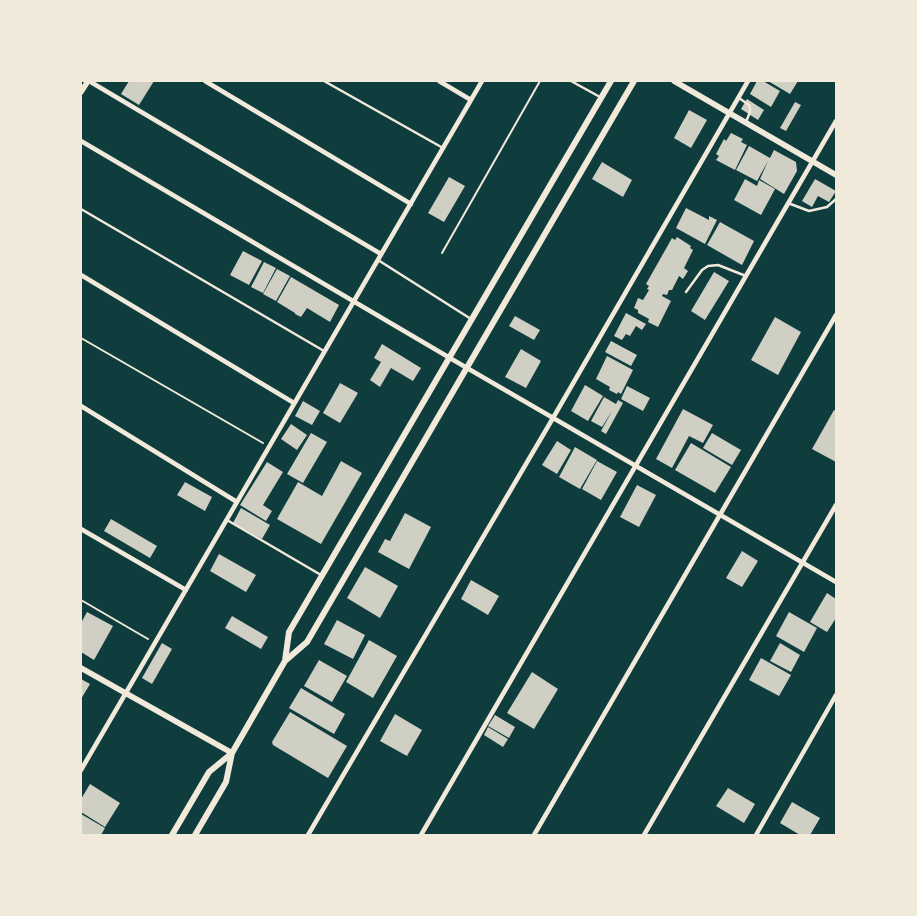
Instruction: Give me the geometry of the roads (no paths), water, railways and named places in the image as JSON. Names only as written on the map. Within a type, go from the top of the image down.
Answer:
[{"type":"main road","points":[[285,661],[290,632],[611,81]]},
{"type":"main road","points":[[195,835],[226,782],[232,754],[285,661],[307,642],[634,81]]},
{"type":"main road","points":[[172,835],[209,772],[232,754]]},
{"type":"street","points":[[81,92],[88,81],[382,254]]},
{"type":"street","points":[[206,81],[411,204]]},
{"type":"street","points":[[439,81],[471,100]]},
{"type":"street","points":[[81,770],[482,81]]},
{"type":"street","points":[[674,81],[836,175]]},
{"type":"street","points":[[308,835],[748,81]]},
{"type":"street","points":[[422,835],[836,121]]},
{"type":"street","points":[[81,141],[836,582]]},
{"type":"street","points":[[81,275],[294,403]]},
{"type":"street","points":[[534,835],[836,315]]},
{"type":"street","points":[[81,406],[237,502]]},
{"type":"street","points":[[644,835],[836,505]]},
{"type":"street","points":[[81,529],[186,590]]},
{"type":"street","points":[[81,668],[232,754]]},
{"type":"street","points":[[756,835],[836,695]]},
{"type":"lane","points":[[324,81],[443,148]]},
{"type":"lane","points":[[571,81],[601,98]]},
{"type":"lane","points":[[738,98],[749,105],[750,108],[746,123]]},
{"type":"lane","points":[[788,203],[809,211],[827,207],[836,199]]},
{"type":"lane","points":[[81,209],[325,351]]},
{"type":"lane","points":[[378,260],[472,319]]},
{"type":"lane","points":[[686,292],[702,270],[708,266],[718,264],[746,276]]},
{"type":"lane","points":[[226,520],[323,576]]}]
